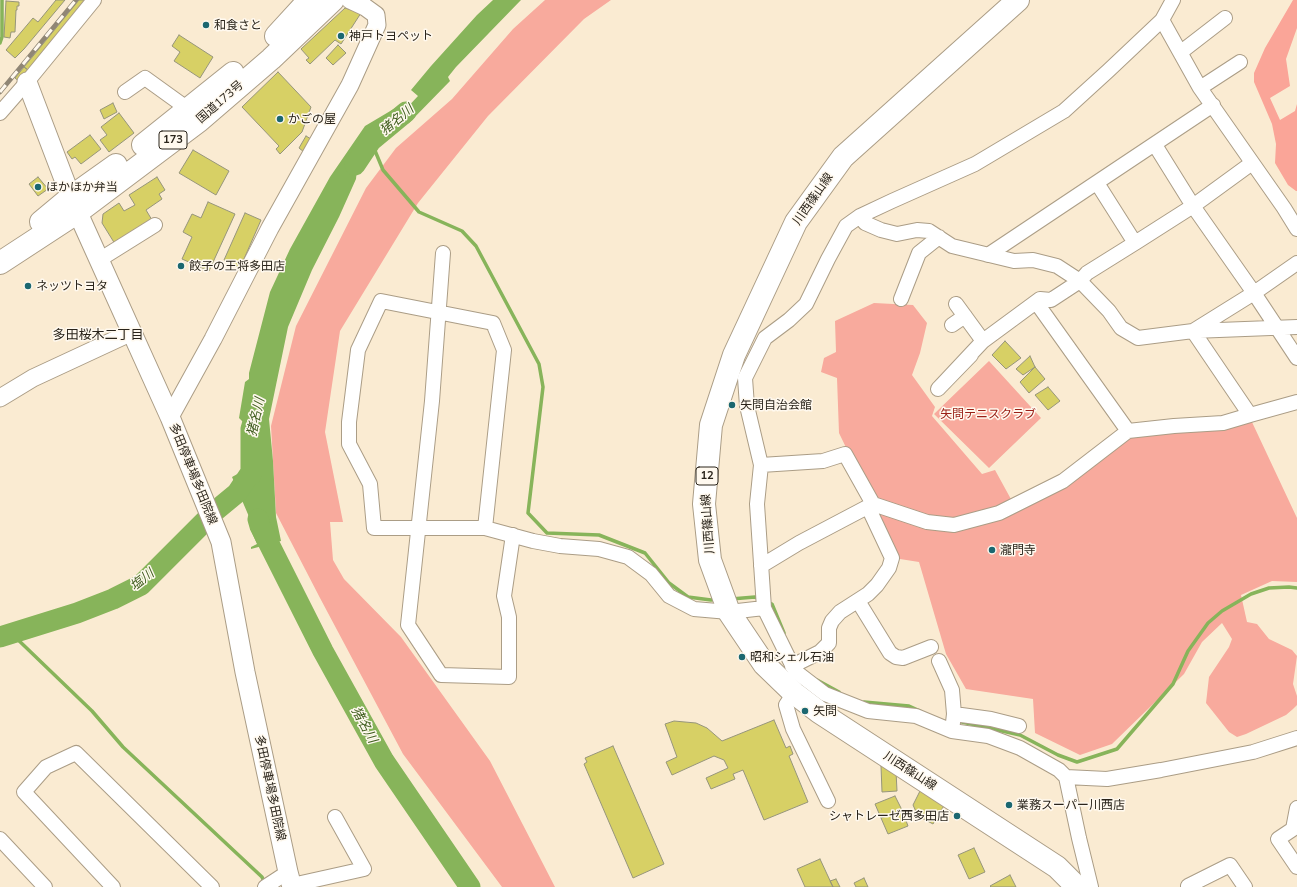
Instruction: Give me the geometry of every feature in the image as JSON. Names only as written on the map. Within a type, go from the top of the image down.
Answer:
[{"type":"main road","name":"国道173号","points":[[0,263],[74,205],[135,152],[270,42],[308,0]]},
{"type":"main road","name":"国道173号","points":[[0,249],[38,224],[74,205],[199,121],[271,59],[333,0]]},
{"type":"main road","name":"川西篠山線","points":[[1018,0],[843,157],[796,222],[734,355],[711,425],[704,504],[710,560],[729,612],[764,664],[794,693],[825,716],[1056,867],[1077,887]]},
{"type":"main road","name":"多田停車場多田院線","points":[[27,82],[74,205],[170,417],[221,542],[246,672],[291,881]]},
{"type":"street","points":[[0,113],[94,0]]},
{"type":"street","points":[[170,417],[213,339],[270,228],[350,85],[377,25],[376,15],[365,6],[350,0]]},
{"type":"street","points":[[1091,887],[1066,777],[1059,770],[1020,748],[988,736],[952,731],[916,716],[868,711],[825,694],[795,671],[764,608],[757,504],[761,465],[747,406],[745,378],[765,338],[789,320],[806,304],[846,226],[860,216],[975,164],[1064,111],[1162,20],[1173,0]]},
{"type":"street","points":[[1181,52],[1225,18]]},
{"type":"street","points":[[1162,20],[1200,88],[1284,208],[1297,230]]},
{"type":"street","points":[[1200,88],[1240,62]]},
{"type":"street","points":[[125,92],[145,78],[188,109]]},
{"type":"street","points":[[988,255],[1213,105]]},
{"type":"street","points":[[1155,144],[1193,206],[1254,293],[1297,358]]},
{"type":"street","points":[[971,355],[938,389],[983,342],[1040,299],[1050,300],[1080,281],[1087,273],[1193,206],[1252,163]]},
{"type":"street","points":[[1097,183],[1135,243]]},
{"type":"street","points":[[860,216],[866,223],[881,230],[897,234],[918,230],[929,231],[952,246],[1014,261],[1033,260],[1057,266],[1080,281],[1109,311],[1121,328],[1138,338],[1193,332],[1297,327]]},
{"type":"street","points":[[99,260],[155,225]]},
{"type":"street","points":[[900,299],[919,253],[939,237]]},
{"type":"street","points":[[443,253],[432,401],[408,625],[441,675],[509,677],[509,616],[504,596],[513,535]]},
{"type":"street","points":[[1193,332],[1297,264]]},
{"type":"street","points":[[485,528],[504,350],[493,323],[381,301],[358,350],[349,422],[349,444],[370,484],[374,528],[485,528],[560,546],[599,549],[628,557],[651,574],[669,596],[694,609],[729,612],[764,608]]},
{"type":"street","points":[[1036,302],[1128,431]]},
{"type":"street","points":[[956,304],[983,342]]},
{"type":"street","points":[[952,325],[965,316]]},
{"type":"street","points":[[0,398],[33,378],[132,332]]},
{"type":"street","points":[[1193,332],[1250,415]]},
{"type":"street","points":[[761,566],[799,543],[870,505],[927,522],[954,525],[999,513],[1063,481],[1128,431],[1223,423],[1297,402]]},
{"type":"street","points":[[761,465],[823,461],[845,454],[870,505],[892,558],[889,568],[877,585],[868,594],[840,612],[832,621],[829,628],[829,643],[820,652],[792,666]]},
{"type":"street","points":[[858,601],[890,653],[896,657],[903,658],[931,647]]},
{"type":"street","points":[[939,661],[952,690],[954,714],[952,731]]},
{"type":"street","points":[[794,693],[786,705],[792,723],[828,801]]},
{"type":"street","points":[[954,714],[991,719],[1019,726]]},
{"type":"street","points":[[1066,777],[1107,779],[1161,770],[1253,752],[1297,738]]},
{"type":"street","points":[[113,887],[24,792],[46,767],[76,753],[212,887]]},
{"type":"street","points":[[1297,808],[1293,829],[1278,839],[1297,867]]},
{"type":"street","points":[[265,887],[291,881],[364,869],[335,817]]},
{"type":"street","points":[[0,839],[45,887]]},
{"type":"street","points":[[1188,886],[1230,866],[1245,887]]},
{"type":"green space","points":[[545,0],[611,0],[584,19],[488,116],[418,203],[340,331],[325,432],[343,522],[330,522],[333,560],[344,579],[401,637],[490,761],[555,887],[502,887],[403,754],[276,513],[271,426],[296,326],[366,188],[396,148],[452,99],[513,29]]},
{"type":"green space","points":[[874,303],[913,305],[927,323],[920,353],[912,375],[935,407],[932,416],[982,474],[995,470],[1012,501],[1041,496],[1128,433],[1251,420],[1297,518],[1297,582],[1272,581],[1241,595],[1247,622],[1257,624],[1269,639],[1292,650],[1297,656],[1293,684],[1297,696],[1297,705],[1286,715],[1246,734],[1237,737],[1229,732],[1206,703],[1209,677],[1229,647],[1232,639],[1222,623],[1202,642],[1184,674],[1112,744],[1080,755],[1035,733],[1033,699],[966,689],[946,654],[919,562],[900,559],[839,433],[837,378],[821,372],[824,358],[836,352],[835,321]]},
{"type":"green space","name":"矢問テニスクラブ","points":[[989,361],[1041,418],[989,468],[934,414]]},
{"type":"shaded area","points":[[1293,0],[1297,0],[1297,28],[1286,59],[1290,86],[1270,98],[1280,120],[1295,111],[1297,104],[1297,191],[1288,185],[1275,163],[1276,144],[1272,124],[1254,82],[1254,73],[1265,48]]},
{"type":"water","points":[[493,0],[521,0],[456,67],[448,77],[450,81],[409,123],[393,129],[376,132],[357,169],[356,179],[339,217],[312,270],[288,327],[269,419],[276,517],[281,541],[251,549],[251,547],[257,544],[250,528],[253,526],[232,477],[241,472],[248,460],[250,447],[255,446],[253,438],[249,435],[248,427],[242,425],[243,422],[239,418],[245,382],[249,379],[249,373],[270,292],[290,249],[330,177],[365,126],[397,107],[403,112],[418,96],[411,90],[477,15]]},
{"type":"building","points":[[56,0],[65,0],[15,58],[6,50],[33,18],[38,22]]},
{"type":"building","points":[[79,0],[88,0],[29,71],[24,67]]},
{"type":"building","points":[[6,1],[19,2],[19,6],[17,6],[16,10],[15,32],[11,32],[10,38],[4,37]]},
{"type":"building","points":[[345,8],[361,13],[341,44],[335,40],[310,64],[306,60],[309,58],[301,49]]},
{"type":"building","points":[[179,35],[213,57],[200,78],[174,61],[180,52],[172,46]]},
{"type":"building","points":[[338,45],[346,53],[333,65],[326,58]]},
{"type":"building","points":[[24,67],[31,72],[21,83],[15,78]]},
{"type":"building","name":"かごの屋","points":[[278,72],[311,107],[302,132],[280,154],[276,149],[279,146],[242,107]]},
{"type":"building","points":[[113,103],[117,112],[104,119],[100,110]]},
{"type":"building","points":[[119,113],[134,133],[109,152],[100,140],[107,135],[101,127]]},
{"type":"building","points":[[90,135],[101,149],[81,164],[75,157],[72,159],[67,152]]},
{"type":"building","points":[[306,136],[311,139],[304,152],[299,148]]},
{"type":"building","points":[[193,150],[229,171],[216,195],[179,173]]},
{"type":"building","name":"ほかほか弁当","points":[[38,177],[48,189],[38,196],[29,184]]},
{"type":"building","points":[[157,177],[165,190],[159,194],[162,199],[146,210],[152,220],[115,244],[102,223],[103,214],[119,203],[124,211],[135,205],[129,195]]},
{"type":"building","points":[[208,202],[235,214],[209,271],[182,259],[192,237],[183,232],[192,214],[201,218]]},
{"type":"building","points":[[245,213],[261,220],[240,268],[224,260]]},
{"type":"building","points":[[1005,341],[1021,358],[1006,369],[992,355]]},
{"type":"building","points":[[1030,356],[1035,367],[1023,375],[1016,369]]},
{"type":"building","points":[[1035,367],[1045,379],[1029,393],[1020,382]]},
{"type":"building","points":[[1048,387],[1060,401],[1048,410],[1035,395]]},
{"type":"building","points":[[774,720],[786,748],[790,746],[793,754],[789,756],[808,802],[764,820],[743,770],[733,774],[735,779],[711,789],[706,778],[728,768],[724,760],[714,756],[672,775],[666,762],[677,757],[665,724],[674,721],[696,723],[707,728],[722,741]]},
{"type":"building","points":[[613,746],[664,864],[633,878],[584,764],[587,762],[585,758]]},
{"type":"building","points":[[881,766],[890,767],[896,771],[897,791],[882,792]]},
{"type":"building","points":[[921,789],[945,804],[933,824],[918,816],[913,805]]},
{"type":"building","points":[[895,796],[902,810],[881,818],[875,804]]},
{"type":"building","points":[[902,810],[908,826],[888,834],[881,818]]},
{"type":"building","points":[[974,848],[985,872],[969,879],[958,855]]},
{"type":"building","points":[[820,859],[833,887],[805,887],[797,869]]},
{"type":"building","points":[[1010,875],[1016,887],[990,886]]},
{"type":"building","points":[[864,878],[868,887],[856,887],[854,883]]},
{"type":"building","points":[[836,879],[840,887],[833,887],[830,881]]},
{"type":"waterway","points":[[0,43],[2,37],[2,0]]},
{"type":"waterway","name":"猪名川","points":[[355,165],[371,141],[406,112]]},
{"type":"waterway","points":[[371,141],[383,170],[419,212],[462,231],[476,246],[539,364],[543,387],[528,513],[547,533],[599,535],[645,553],[669,583],[688,597],[711,600],[717,599]]},
{"type":"waterway","name":"猪名川","points":[[251,475],[251,429],[257,409]]},
{"type":"waterway","name":"塩川","points":[[0,637],[77,613],[113,599],[141,585],[214,512],[237,493],[251,472]]},
{"type":"waterway","name":"猪名川","points":[[258,519],[260,526],[323,651],[384,761],[470,887]]},
{"type":"waterway","points":[[962,722],[1020,735],[1058,755],[1077,762],[1117,749],[1173,684],[1188,651],[1208,623],[1222,611],[1251,594],[1269,588],[1297,588]]},
{"type":"waterway","points":[[731,599],[755,597],[761,600]]},
{"type":"waterway","points":[[767,602],[772,604],[784,633]]},
{"type":"waterway","points":[[12,634],[92,711],[123,747],[262,877],[265,884]]},
{"type":"waterway","points":[[817,680],[839,692]]},
{"type":"waterway","points":[[864,702],[909,706],[920,711]]},
{"type":"railway","points":[[0,92],[76,0]]},
{"type":"place","name":"和食さと","points":[[206,25]]},
{"type":"place","name":"神戸トヨペット","points":[[341,36]]},
{"type":"place","name":"かごの屋","points":[[280,119]]},
{"type":"place","name":"ほかほか弁当","points":[[38,187]]},
{"type":"place","name":"餃子の王将多田店","points":[[181,266]]},
{"type":"place","name":"ネッツトヨタ","points":[[28,286]]},
{"type":"place","name":"矢問自治会館","points":[[732,405]]},
{"type":"place","name":"瀧門寺","points":[[992,550]]},
{"type":"place","name":"昭和シェル石油","points":[[742,657]]},
{"type":"place","name":"矢問","points":[[805,711]]},
{"type":"place","name":"業務スーパー川西店","points":[[1009,805]]},
{"type":"place","name":"シャトレーゼ西多田店","points":[[957,816]]},
{"type":"district","name":"多田桜木二丁目","points":[[98,335]]}]
